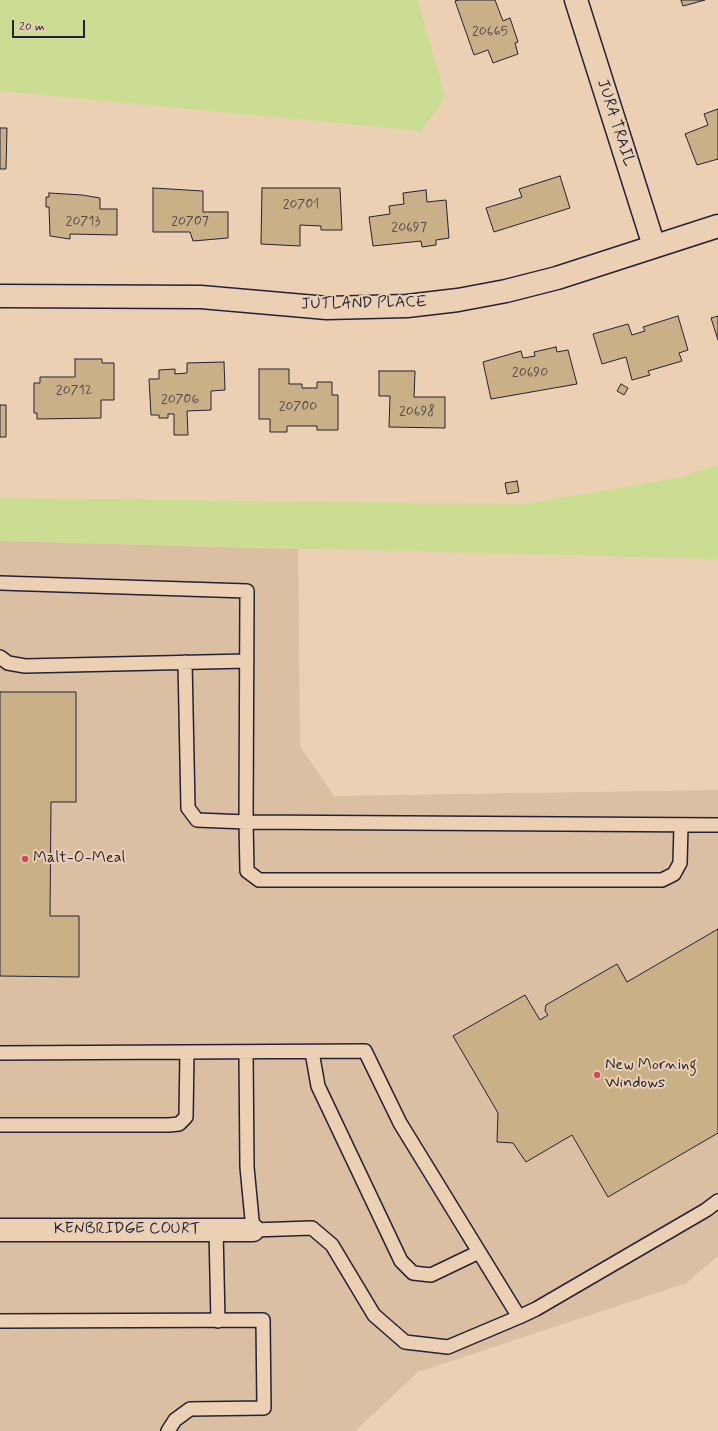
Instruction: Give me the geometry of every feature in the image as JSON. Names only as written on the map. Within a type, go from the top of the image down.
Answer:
[{"type":"street","name":"JURA TRAIL","points":[[576,0],[654,246]]},
{"type":"street","name":"JUTLAND PLACE","points":[[0,296],[201,297],[327,308],[407,306],[458,300],[557,278],[718,226]]},
{"type":"street","name":"KENBRIDGE COURT","points":[[0,1230],[253,1230]]},
{"type":"lane","points":[[0,583],[247,591],[247,871],[259,880],[662,880],[674,874],[680,863],[681,826]]},
{"type":"lane","points":[[0,657],[8,663],[24,666],[248,661]]},
{"type":"lane","points":[[185,662],[188,808],[197,820],[246,822],[681,826],[718,825]]},
{"type":"lane","points":[[0,1124],[169,1126],[179,1124],[186,1117],[187,1052]]},
{"type":"lane","points":[[246,1052],[247,1167],[253,1230],[312,1228],[332,1245],[374,1315],[404,1342],[448,1347],[519,1317],[536,1309],[706,1210],[718,1201]]},
{"type":"lane","points":[[312,1052],[318,1086],[401,1261],[413,1273],[431,1275],[479,1252]]},
{"type":"lane","points":[[0,1053],[365,1052],[400,1123],[519,1317]]},
{"type":"lane","points":[[216,1230],[218,1321]]},
{"type":"lane","points":[[0,1321],[263,1320],[264,1408],[190,1408],[176,1420],[168,1431]]},
{"type":"shaded area","points":[[0,541],[298,549],[300,746],[334,796],[718,790],[718,1256],[686,1283],[418,1372],[355,1431],[0,1431]]},
{"type":"green space","points":[[0,0],[418,0],[445,97],[421,131],[0,91]]},
{"type":"green space","points":[[718,465],[718,559],[0,541],[0,498],[525,504],[677,478]]},
{"type":"building","points":[[495,0],[503,21],[510,18],[518,42],[515,43],[518,54],[493,63],[488,50],[474,55],[455,1]]},
{"type":"building","points":[[681,0],[705,0],[683,6]]},
{"type":"building","points":[[718,109],[718,159],[697,165],[685,134],[708,125],[704,114]]},
{"type":"building","points":[[0,128],[7,128],[6,169],[0,169]]},
{"type":"building","points":[[560,176],[570,208],[494,232],[486,208],[522,197],[519,189]]},
{"type":"building","points":[[153,188],[203,191],[203,212],[228,212],[228,238],[193,241],[190,232],[153,232]]},
{"type":"building","points":[[262,188],[340,188],[342,230],[321,230],[321,226],[300,225],[300,246],[261,244]]},
{"type":"building","points":[[426,190],[427,202],[446,200],[449,238],[436,240],[436,245],[422,247],[421,241],[373,246],[369,217],[390,214],[389,206],[404,204],[403,193]]},
{"type":"building","points":[[49,193],[82,195],[100,198],[100,209],[117,209],[117,235],[70,234],[70,239],[50,236],[49,207],[46,207],[46,197],[49,197]]},
{"type":"building","points":[[678,316],[688,350],[679,353],[682,361],[648,371],[650,375],[632,380],[626,357],[602,364],[593,334],[628,324],[632,335],[645,331],[643,327]]},
{"type":"building","points":[[718,316],[718,340],[711,318]]},
{"type":"building","points":[[556,347],[557,352],[568,350],[577,384],[491,399],[483,362],[521,351],[523,358],[535,356],[534,352]]},
{"type":"building","points":[[75,359],[102,359],[102,363],[114,363],[114,400],[101,400],[101,418],[37,419],[37,413],[34,413],[34,383],[40,383],[40,377],[75,377]]},
{"type":"building","points":[[224,362],[225,390],[211,391],[211,410],[187,411],[188,435],[174,435],[174,414],[168,414],[168,418],[159,418],[159,415],[151,415],[149,379],[159,379],[159,370],[175,369],[175,374],[187,373],[187,363]]},
{"type":"building","points":[[259,369],[289,369],[289,384],[302,384],[302,388],[317,388],[317,382],[332,382],[332,395],[338,395],[338,430],[317,430],[317,426],[287,426],[287,432],[270,432],[270,419],[259,419]]},
{"type":"building","points":[[379,371],[415,371],[414,397],[445,397],[445,428],[389,427],[390,396],[379,396]]},
{"type":"building","points":[[621,384],[628,388],[624,395],[617,391]]},
{"type":"building","points":[[0,405],[6,405],[6,437],[0,437]]},
{"type":"building","points":[[517,481],[519,492],[507,494],[505,483]]},
{"type":"building","name":"Malt-O-Meal","points":[[0,692],[76,692],[76,802],[51,802],[50,916],[79,916],[79,977],[0,976]]},
{"type":"building","name":"New Morning Windows","points":[[718,929],[718,1133],[608,1197],[572,1135],[526,1162],[513,1143],[497,1142],[498,1113],[453,1036],[525,995],[540,1020],[548,1015],[545,1011],[546,1005],[617,964],[627,982]]},
{"type":"place","name":"Malt-O-Meal","points":[[25,859]]},
{"type":"place","name":"New Morning Windows","points":[[597,1075]]}]
